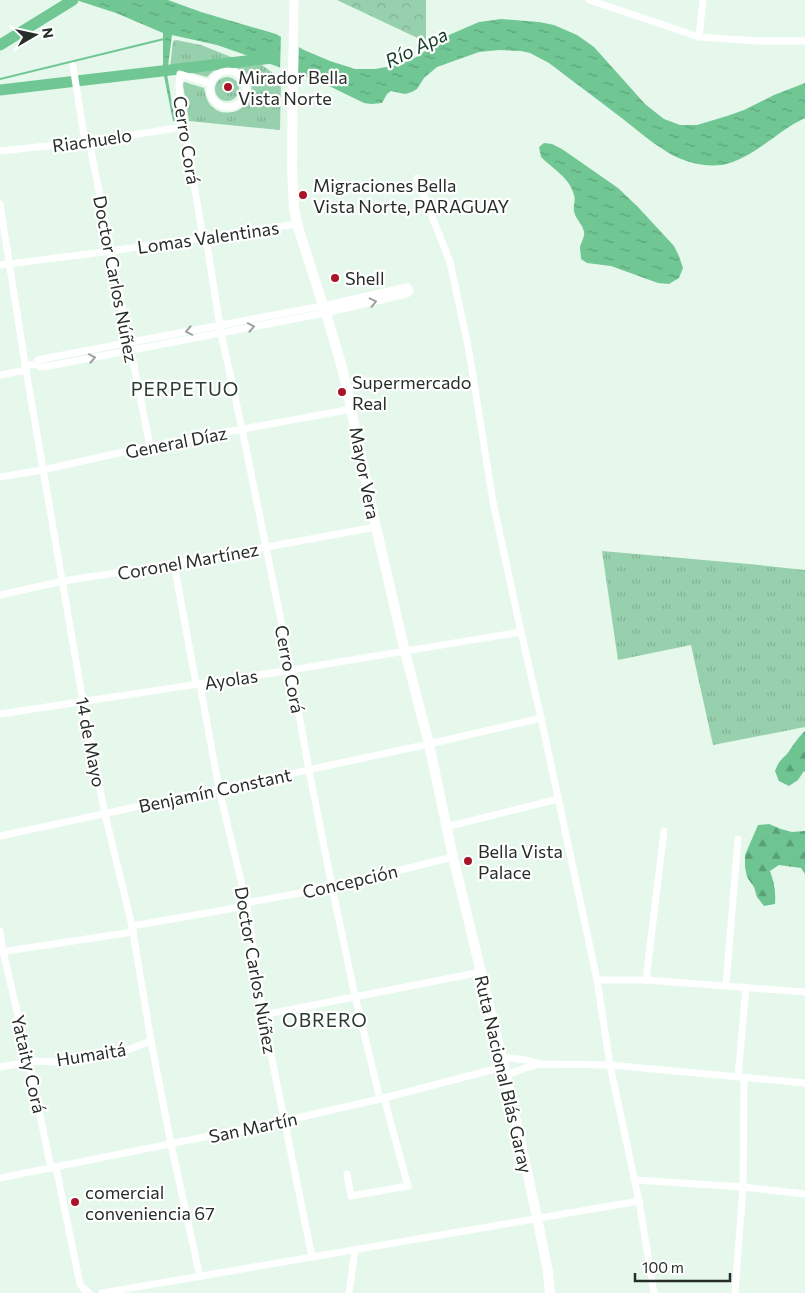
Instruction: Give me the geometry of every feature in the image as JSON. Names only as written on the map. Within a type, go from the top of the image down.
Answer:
[{"type":"highway","name":"Mayor Vera","points":[[293,56],[292,171],[297,224],[339,355],[376,527],[429,744],[453,857]]},
{"type":"highway","name":"Ruta Nacional Blás Garay","points":[[453,857],[538,1217],[550,1293]]},
{"type":"main road","points":[[293,56],[294,0]]},
{"type":"street","points":[[589,0],[699,37],[758,41],[805,41]]},
{"type":"street","points":[[699,37],[703,0]]},
{"type":"street","name":"Doctor Carlos Núñez","points":[[73,66],[150,446]]},
{"type":"street","name":"Cerro Corá","points":[[229,71],[240,75],[244,79],[247,90],[242,101],[237,105],[225,107],[215,101],[210,90],[211,84],[218,74],[229,71]]},
{"type":"street","name":"Cerro Corá","points":[[211,84],[180,74],[179,128],[204,238],[291,670],[308,770],[355,996],[408,1186],[352,1196],[348,1174]]},
{"type":"street","name":"Riachuelo","points":[[0,151],[179,128]]},
{"type":"street","points":[[417,178],[450,262],[469,351],[478,416],[494,502],[597,980],[610,1065],[635,1180],[654,1293]]},
{"type":"street","name":"14 de Mayo","points":[[0,204],[25,368],[83,702],[105,814],[133,929],[151,1040],[171,1144],[200,1277]]},
{"type":"street","name":"Lomas Valentinas","points":[[0,265],[297,224]]},
{"type":"street","points":[[36,364],[44,367],[130,350],[221,329],[407,294],[410,289],[406,287],[324,309]]},
{"type":"street","points":[[0,375],[36,364],[38,360],[42,359],[128,342],[221,329]]},
{"type":"street","name":"General Díaz","points":[[0,477],[42,470],[150,446],[352,409]]},
{"type":"street","name":"Coronel Martínez","points":[[0,595],[63,582],[266,548],[376,527]]},
{"type":"street","name":"Doctor Carlos Núñez","points":[[174,564],[219,789],[246,904],[263,1015],[312,1257]]},
{"type":"street","name":"Ayolas","points":[[0,714],[291,670],[521,632]]},
{"type":"street","name":"Benjamín Constant","points":[[0,836],[429,744],[541,718]]},
{"type":"street","points":[[446,827],[558,799]]},
{"type":"street","points":[[646,980],[664,831]]},
{"type":"street","points":[[726,985],[738,839]]},
{"type":"street","name":"Concepción","points":[[2,952],[133,929],[332,887],[453,857]]},
{"type":"street","name":"Yataity Corá","points":[[0,931],[2,952],[80,1284],[89,1293]]},
{"type":"street","points":[[263,1015],[481,972]]},
{"type":"street","points":[[597,980],[646,980],[805,992]]},
{"type":"street","points":[[735,1293],[744,1187],[741,1077],[746,987]]},
{"type":"street","name":"Humaitá","points":[[0,1067],[42,1061],[60,1062],[91,1058],[127,1050],[151,1040]]},
{"type":"street","points":[[503,1066],[527,1060],[540,1064],[610,1065],[805,1083]]},
{"type":"street","name":"San Martín","points":[[0,1178],[284,1122],[503,1066],[528,1067],[540,1064]]},
{"type":"street","points":[[635,1180],[744,1187],[805,1194]]},
{"type":"street","points":[[102,1293],[639,1201]]},
{"type":"street","points":[[349,1293],[355,1250]]},
{"type":"green space","points":[[337,0],[426,0],[426,42]]},
{"type":"green space","points":[[173,41],[201,45],[254,66],[262,65],[281,79],[280,130],[189,121],[184,82],[204,88],[211,106],[226,113],[240,109],[248,101],[252,92],[246,75],[238,69],[229,66],[218,68],[207,77],[170,68]]},
{"type":"green space","points":[[227,77],[235,81],[239,89],[235,97],[227,101],[219,97],[215,89],[219,81]]},
{"type":"green space","points":[[602,551],[805,570],[805,727],[713,745],[691,645],[618,660]]},
{"type":"green space","points":[[805,731],[805,772],[789,786],[779,781],[775,771],[780,761]]},
{"type":"green space","points":[[769,824],[792,832],[805,831],[805,874],[801,868],[779,865],[770,871],[773,879],[775,904],[764,906],[747,877],[745,855],[758,825]]},
{"type":"water","points":[[76,0],[168,0],[201,12],[276,34],[304,50],[355,69],[375,69],[411,60],[440,40],[479,22],[501,19],[539,22],[554,25],[577,35],[594,47],[645,104],[664,119],[680,125],[697,125],[727,116],[805,83],[805,118],[743,158],[721,165],[701,165],[681,159],[665,151],[549,63],[530,53],[499,50],[479,52],[437,67],[412,92],[405,94],[391,91],[382,103],[371,104],[364,103],[325,84],[217,45],[172,35],[167,74],[175,121],[173,121],[163,71],[163,33],[116,13]]},
{"type":"water","points":[[544,143],[552,144],[562,149],[618,188],[638,207],[674,246],[683,268],[679,278],[669,284],[658,283],[611,266],[587,263],[581,259],[580,247],[584,232],[575,214],[574,195],[565,179],[541,157],[539,147]]},
{"type":"pier","points":[[281,34],[299,44],[298,77],[280,70]]},
{"type":"waterway","name":"Río Apa","points":[[0,45],[73,0]]},
{"type":"waterway","points":[[0,79],[164,39]]},
{"type":"waterway","name":"Río Apa","points":[[0,90],[272,58]]},
{"type":"place","name":"Mirador Bella Vista Norte","points":[[228,87]]},
{"type":"place","name":"Migraciones Bella Vista Norte, PARAGUAY","points":[[303,195]]},
{"type":"place","name":"Shell","points":[[335,278]]},
{"type":"place","name":"Supermercado Real","points":[[342,392]]},
{"type":"place","name":"Bella Vista Palace","points":[[468,861]]},
{"type":"place","name":"comercial conveniencia 67","points":[[75,1202]]},
{"type":"district","name":"PERPETUO","points":[[185,388]]},
{"type":"district","name":"OBRERO","points":[[325,1019]]}]
